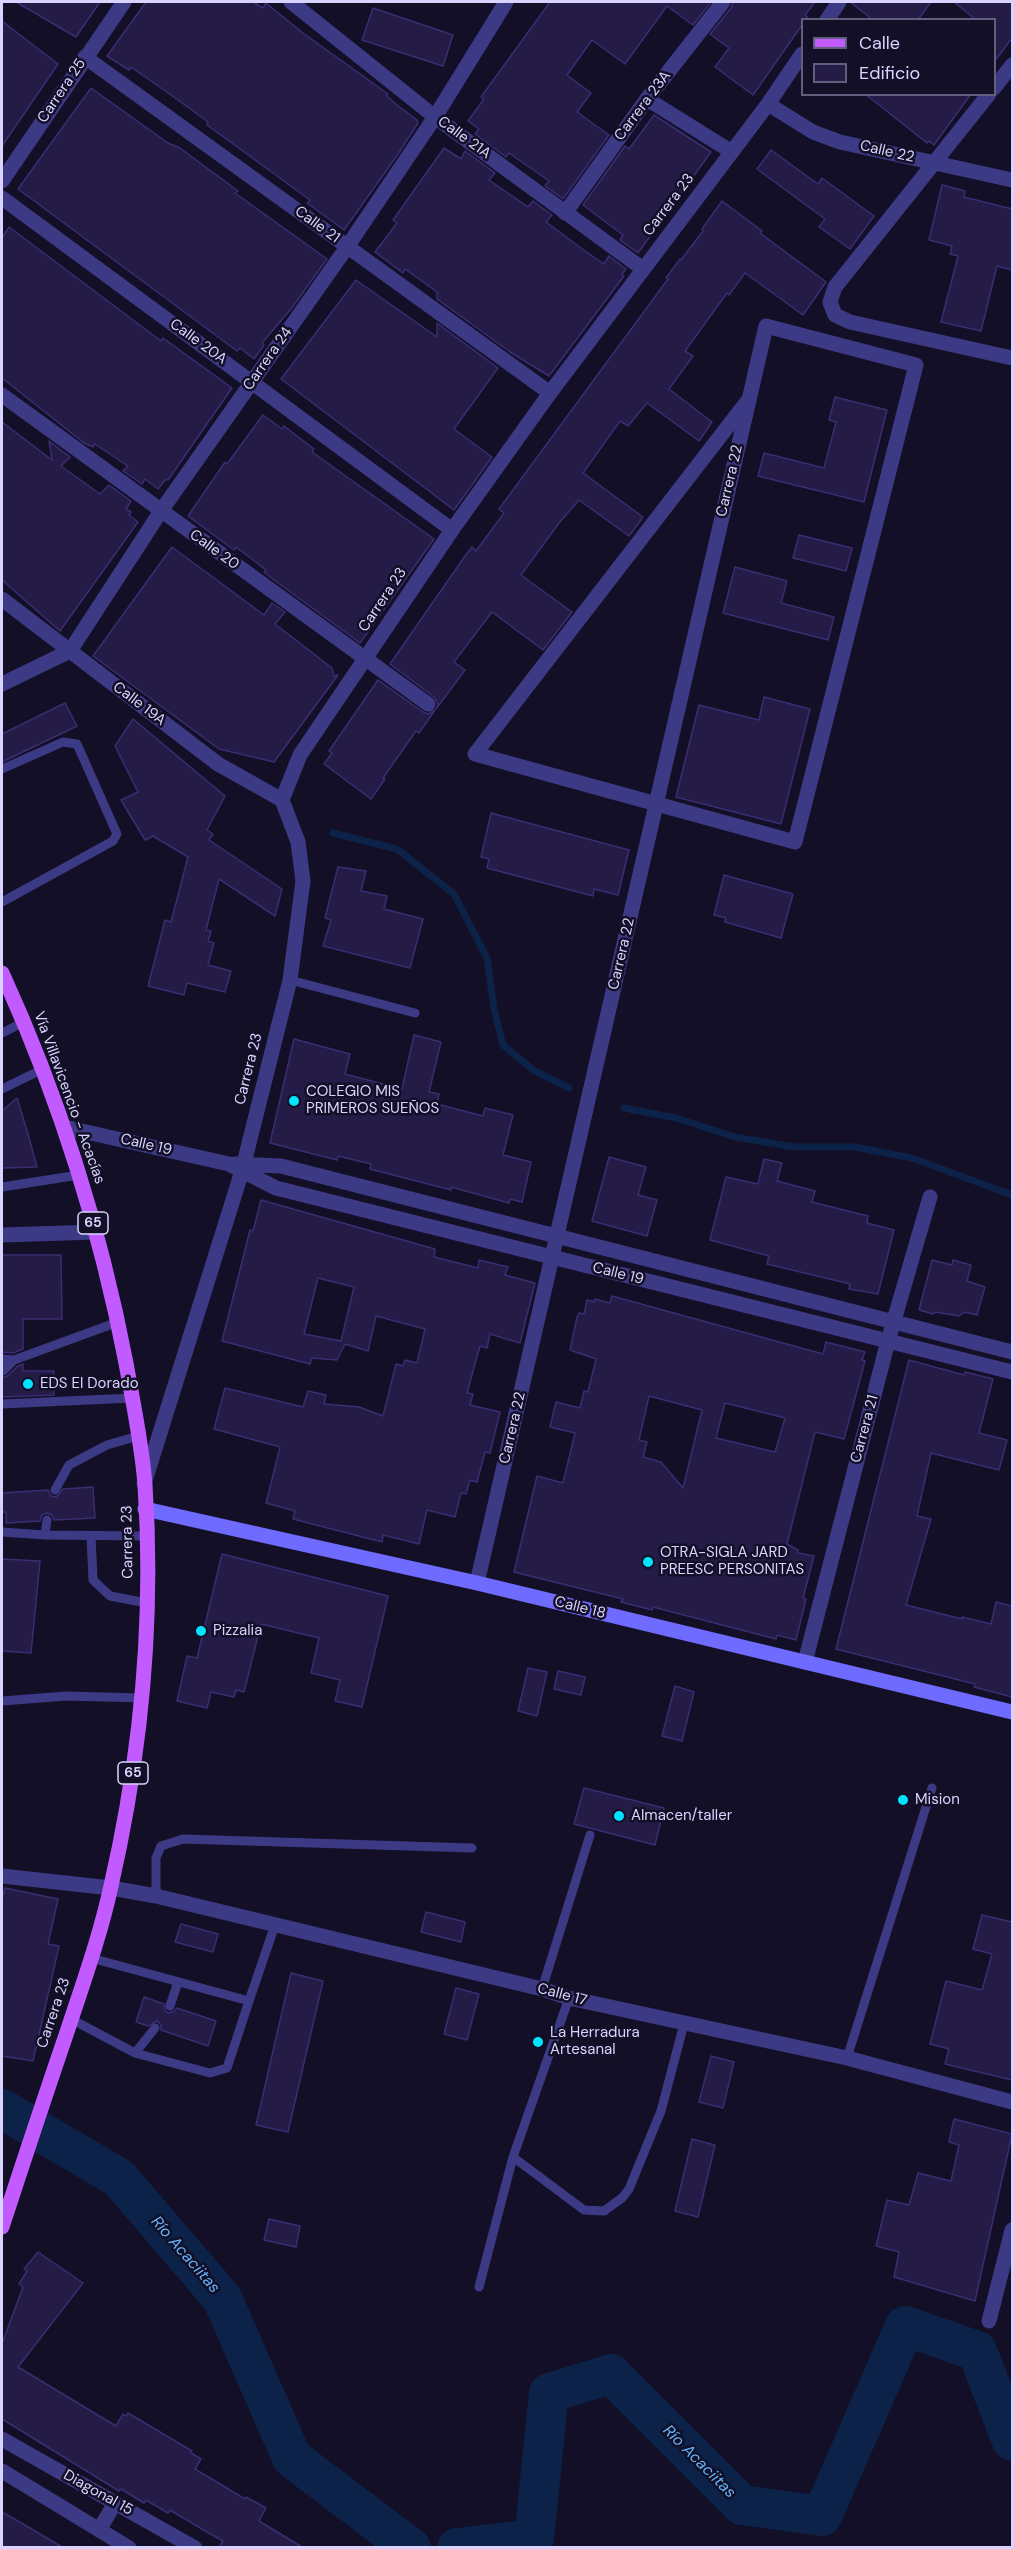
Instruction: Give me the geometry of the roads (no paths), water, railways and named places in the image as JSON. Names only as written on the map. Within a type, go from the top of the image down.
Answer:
[{"type":"main road","name":"Vía Villavicencio - Acacías","points":[[2,973],[43,1069],[80,1175],[96,1232],[118,1322],[144,1484]]},
{"type":"main road","name":"Carrera 23","points":[[2,2226],[92,1958],[111,1888],[130,1793],[142,1698],[147,1603],[144,1484]]},
{"type":"street","name":"Carrera 25","points":[[2,181],[124,2]]},
{"type":"street","name":"Calle 21A","points":[[291,2],[435,117],[643,269]]},
{"type":"street","name":"Carrera 24","points":[[70,651],[161,511],[347,247],[435,117],[506,2]]},
{"type":"street","name":"Carrera 23A","points":[[566,213],[660,82],[723,2]]},
{"type":"street","points":[[828,18],[839,2]]},
{"type":"street","name":"Carrera 23","points":[[144,1484],[238,1166],[290,980],[303,881],[298,842],[282,800],[300,755],[452,530],[550,393],[768,104],[801,55]]},
{"type":"street","name":"Calle 21","points":[[85,57],[550,393]]},
{"type":"street","points":[[996,85],[1012,65]]},
{"type":"street","points":[[987,96],[835,287],[831,302],[835,315],[850,322],[1012,358]]},
{"type":"street","points":[[649,97],[732,152]]},
{"type":"street","name":"Calle 22","points":[[768,104],[813,132],[840,142],[1012,180]]},
{"type":"street","name":"Calle 20A","points":[[2,198],[452,530]]},
{"type":"street","name":"Carrera 22","points":[[477,1583],[552,1258],[656,804],[766,326],[916,365],[795,842],[656,804]]},
{"type":"street","name":"Calle 20","points":[[2,395],[428,704]]},
{"type":"street","points":[[656,804],[474,754],[749,399]]},
{"type":"street","name":"Calle 19A","points":[[2,599],[218,764],[282,800]]},
{"type":"street","points":[[2,684],[70,651]]},
{"type":"street","name":"Calle 19","points":[[64,1127],[238,1166],[281,1166],[1012,1352]]},
{"type":"street","name":"Calle 19","points":[[238,1166],[276,1188],[1012,1372]]},
{"type":"street","name":"Carrera 21","points":[[805,1662],[893,1322],[930,1197]]},
{"type":"street","points":[[2,1235],[96,1232]]},
{"type":"street","name":"Calle 18","points":[[145,1509],[477,1583],[1012,1712]]},
{"type":"street","name":"Calle 17","points":[[2,1876],[111,1888],[156,1896],[542,1989],[569,1998],[847,2058],[1012,2102]]},
{"type":"street","points":[[990,2321],[1012,2230]]},
{"type":"street","name":"Diagonal 15","points":[[2,2439],[195,2547]]},
{"type":"street","name":"Diagonal 15","points":[[2,2471],[129,2547]]},
{"type":"street","points":[[99,2530],[115,2503]]},
{"type":"lane","points":[[2,769],[63,742],[77,744],[117,834],[113,841],[2,902]]},
{"type":"lane","points":[[290,980],[415,1013]]},
{"type":"lane","points":[[2,1033],[24,1022]]},
{"type":"lane","points":[[2,1089],[43,1069]]},
{"type":"lane","points":[[2,1187],[80,1175]]},
{"type":"lane","points":[[2,1359],[14,1360],[118,1322]]},
{"type":"lane","points":[[3,1371],[14,1360]]},
{"type":"lane","points":[[2,1404],[132,1398]]},
{"type":"lane","points":[[55,1490],[69,1465],[107,1445],[138,1436]]},
{"type":"lane","points":[[45,1535],[47,1521]]},
{"type":"lane","points":[[2,1532],[45,1535],[147,1536]]},
{"type":"lane","points":[[92,1536],[93,1580],[110,1596],[147,1603]]},
{"type":"lane","points":[[2,1701],[66,1696],[142,1698]]},
{"type":"lane","points":[[847,2058],[932,1788]]},
{"type":"lane","points":[[542,1989],[590,1835]]},
{"type":"lane","points":[[156,1896],[156,1858],[161,1846],[183,1839],[472,1848]]},
{"type":"lane","points":[[70,2024],[135,2053],[210,2073],[227,2068],[274,1925]]},
{"type":"lane","points":[[92,1958],[249,2001]]},
{"type":"lane","points":[[170,2006],[178,1982]]},
{"type":"lane","points":[[479,2287],[513,2157],[569,1998]]},
{"type":"lane","points":[[513,2157],[584,2210],[604,2211],[622,2198],[629,2189],[661,2111],[684,2024]]},
{"type":"lane","points":[[135,2053],[155,2028]]},
{"type":"waterway","points":[[333,833],[397,849],[454,894],[487,958],[494,1009],[503,1045],[533,1070],[569,1088]]},
{"type":"waterway","points":[[624,1108],[676,1118],[735,1137],[794,1147],[855,1147],[912,1158],[1012,1195]]},
{"type":"waterway","name":"Río Acaciitas","points":[[2,2109],[119,2178],[222,2298],[292,2458],[411,2548]]},
{"type":"waterway","name":"Río Acaciitas","points":[[457,2548],[534,2539],[549,2393],[611,2374],[742,2505],[822,2516],[905,2326],[977,2351],[1012,2441]]},
{"type":"place","name":"COLEGIO MIS PRIMEROS SUEÑOS","points":[[294,1101]]},
{"type":"place","name":"EDS El Dorado","points":[[28,1384]]},
{"type":"place","name":"OTRA-SIGLA JARD PREESC PERSONITAS","points":[[648,1562]]},
{"type":"place","name":"Pizzalia","points":[[201,1631]]},
{"type":"place","name":"Mision","points":[[903,1800]]},
{"type":"place","name":"Almacen/taller","points":[[619,1816]]},
{"type":"place","name":"La Herradura Artesanal","points":[[538,2042]]}]
